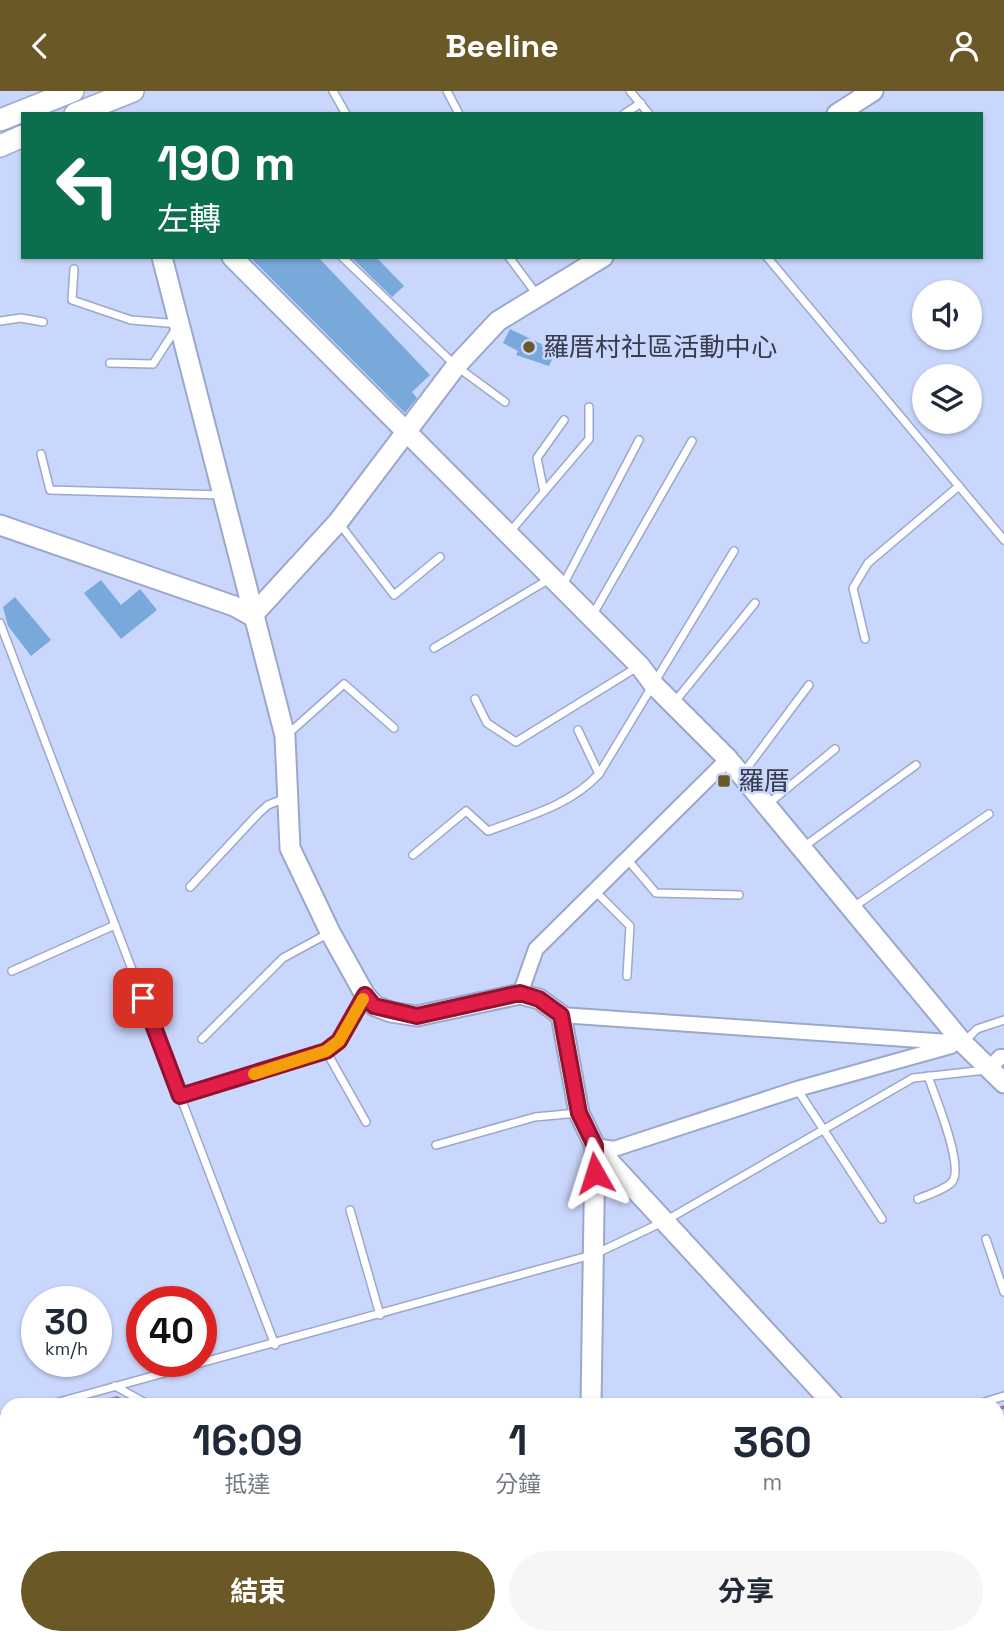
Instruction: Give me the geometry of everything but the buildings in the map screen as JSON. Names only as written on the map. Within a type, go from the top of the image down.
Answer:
[{"type":"main road","points":[[84,112],[133,91]]},
{"type":"main road","points":[[0,120],[67,92]]},
{"type":"main road","points":[[0,146],[21,137]]},
{"type":"street","points":[[840,112],[873,91]]},
{"type":"street","points":[[67,92],[81,112]]},
{"type":"street","points":[[163,259],[252,616],[285,736],[290,848],[330,932],[365,995],[374,1006],[417,1016],[520,993],[539,999],[561,1015],[963,1043]]},
{"type":"street","points":[[234,259],[592,617],[640,666],[673,705],[728,759],[963,1043],[1004,1083]]},
{"type":"street","points":[[252,616],[338,522],[408,433],[456,366],[498,321],[600,259]]},
{"type":"street","points":[[0,525],[234,606],[252,616]]},
{"type":"street","points":[[520,993],[536,949],[728,759]]},
{"type":"street","points":[[561,1015],[579,1113],[595,1146],[828,1398]]},
{"type":"street","points":[[595,1146],[614,1149],[797,1089],[963,1043]]},
{"type":"street","points":[[988,1070],[1000,1056],[1004,1056]]},
{"type":"street","points":[[591,1398],[595,1146]]},
{"type":"lane","points":[[333,91],[345,112]]},
{"type":"lane","points":[[447,91],[458,112]]},
{"type":"lane","points":[[631,91],[647,112]]},
{"type":"lane","points":[[627,112],[640,103]]},
{"type":"lane","points":[[344,259],[456,366],[505,402]]},
{"type":"lane","points":[[513,259],[538,296]]},
{"type":"lane","points":[[769,259],[1004,540]]},
{"type":"lane","points":[[74,269],[72,300],[131,320],[179,324],[153,364],[110,363]]},
{"type":"lane","points":[[0,321],[21,318],[43,322]]},
{"type":"lane","points":[[509,534],[589,439],[589,407]]},
{"type":"lane","points":[[544,492],[537,458],[564,420]]},
{"type":"lane","points":[[434,648],[557,582],[639,440]]},
{"type":"lane","points":[[592,617],[692,441]]},
{"type":"lane","points":[[41,454],[50,490],[222,495]]},
{"type":"lane","points":[[865,639],[853,588],[863,571],[959,486]]},
{"type":"lane","points":[[338,522],[394,595],[440,557]]},
{"type":"lane","points":[[413,855],[466,811],[488,831],[562,804],[583,791],[599,774],[734,551]]},
{"type":"lane","points":[[673,705],[755,603]]},
{"type":"lane","points":[[0,623],[275,1345]]},
{"type":"lane","points":[[475,699],[487,723],[516,742],[640,666]]},
{"type":"lane","points":[[285,736],[344,684],[394,728]]},
{"type":"lane","points":[[741,776],[809,685]]},
{"type":"lane","points":[[578,730],[599,774]]},
{"type":"lane","points":[[766,805],[835,748]]},
{"type":"lane","points":[[801,848],[916,765]]},
{"type":"lane","points":[[190,887],[268,805],[288,797]]},
{"type":"lane","points":[[852,909],[989,814]]},
{"type":"lane","points":[[627,859],[656,893],[739,895]]},
{"type":"lane","points":[[595,891],[630,926],[627,976]]},
{"type":"lane","points":[[12,971],[115,925]]},
{"type":"lane","points":[[202,1039],[283,958],[330,932]]},
{"type":"lane","points":[[180,1096],[326,1051],[339,1041],[365,995]]},
{"type":"lane","points":[[963,1043],[976,1029],[1004,1020]]},
{"type":"lane","points":[[326,1051],[366,1122]]},
{"type":"lane","points":[[73,1398],[275,1345],[595,1254],[665,1221],[913,1078],[988,1070]]},
{"type":"lane","points":[[918,1199],[952,1182],[956,1175],[952,1146],[928,1076]]},
{"type":"lane","points":[[797,1089],[882,1219]]},
{"type":"lane","points":[[436,1145],[535,1117],[579,1113]]},
{"type":"lane","points":[[350,1210],[380,1315]]},
{"type":"lane","points":[[986,1239],[1004,1292]]},
{"type":"lane","points":[[115,1386],[136,1398]]},
{"type":"slow traffic","points":[[254,1074],[326,1051],[339,1041],[363,999]]},
{"type":"place","name":"羅厝村社區活動中心","points":[[529,347]]},
{"type":"place","name":"羅厝","points":[[724,781]]},
{"type":"route","points":[[143,998],[180,1096],[326,1051],[339,1041],[365,995],[374,1006],[417,1016],[520,993],[539,999],[561,1015],[579,1113],[595,1146],[595,1173]]}]
